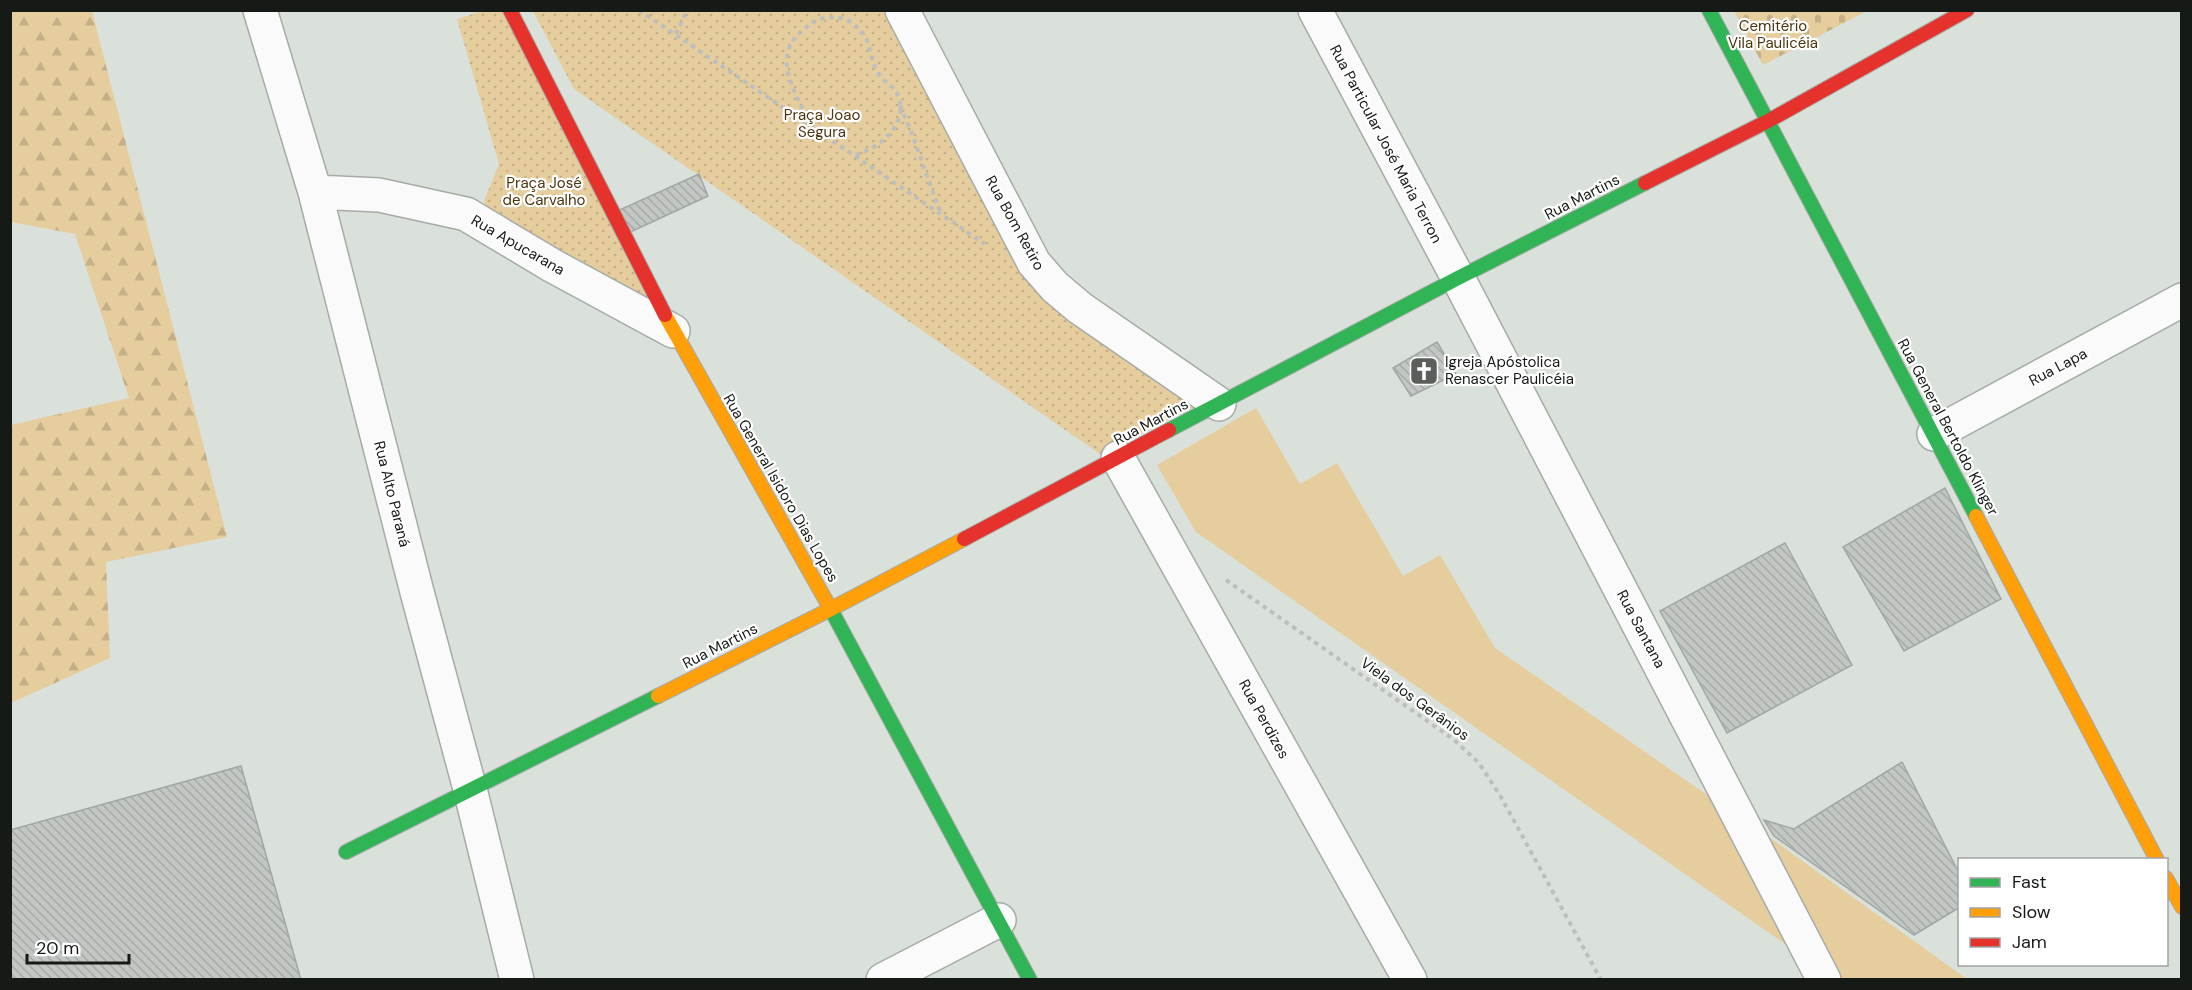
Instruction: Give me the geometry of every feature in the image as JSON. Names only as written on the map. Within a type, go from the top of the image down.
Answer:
[{"type":"street","name":"Rua Alto Paraná","points":[[260,10],[315,192],[470,789],[517,980]]},
{"type":"street","name":"Rua General Isidoro Dias Lopes","points":[[510,10],[673,331],[831,609],[1030,980]]},
{"type":"street","name":"Rua Bom Retiro","points":[[902,10],[1034,263],[1054,287],[1080,308],[1220,404]]},
{"type":"street","name":"Rua Particular José Maria Terron","points":[[1314,10],[1458,278]]},
{"type":"street","name":"Rua General Bertoldo Klinger","points":[[1709,10],[2156,858]]},
{"type":"street","name":"Rua Martins","points":[[346,852],[831,609],[1458,278],[1768,121],[1967,10]]},
{"type":"street","name":"Rua Apucarana","points":[[315,192],[380,195],[466,214],[553,266],[673,331]]},
{"type":"street","name":"Rua Santana","points":[[1458,278],[1824,980]]},
{"type":"street","name":"Rua Lapa","points":[[1934,434],[2181,300]]},
{"type":"street","name":"Rua Perdizes","points":[[1118,458],[1410,980]]},
{"type":"street","points":[[2168,882],[2181,907]]},
{"type":"street","points":[[883,980],[999,920]]},
{"type":"path","points":[[639,10],[987,245]]},
{"type":"path","points":[[676,34],[687,10]]},
{"type":"path","points":[[811,125],[788,77],[785,64],[786,52],[796,35],[820,19],[847,20],[861,31],[868,41],[878,73],[896,91],[940,214]]},
{"type":"path","points":[[854,155],[872,149],[888,136],[899,117],[900,106]]},
{"type":"path","name":"Viela dos Gerânios","points":[[1220,576],[1453,740],[1479,763],[1501,797],[1601,980]]},
{"type":"green space","points":[[11,10],[92,11],[227,537],[106,562],[110,658],[11,703],[11,425],[129,398],[75,234],[11,222]]},
{"type":"green space","name":"Praça José de Carvalho","points":[[483,11],[508,11],[659,307],[491,217],[484,201],[499,164],[457,19]]},
{"type":"green space","name":"Praça Joao Segura","points":[[533,11],[891,11],[1010,239],[1202,403],[1100,454],[574,89]]},
{"type":"green space","name":"Cemitério Vila Paulicéia","points":[[1734,11],[1867,11],[1763,65]]},
{"type":"green space","points":[[1256,408],[1300,484],[1337,463],[1403,576],[1440,555],[1495,648],[1739,817],[1818,967],[1196,532],[1157,465]]},
{"type":"green space","points":[[1748,822],[1967,979],[1832,980]]},
{"type":"building","points":[[699,174],[708,196],[626,234],[615,212]]},
{"type":"building","name":"Igreja Apóstolica Renascer Paulicéia","points":[[1437,342],[1456,374],[1411,396],[1393,368]]},
{"type":"building","points":[[1945,488],[2001,599],[1904,651],[1843,547]]},
{"type":"building","points":[[1785,543],[1852,665],[1727,733],[1660,611]]},
{"type":"building","points":[[1902,762],[1958,871],[1958,908],[1914,935],[1774,836],[1764,820],[1794,829]]},
{"type":"building","points":[[241,766],[301,980],[10,980],[10,830]]},
{"type":"traffic: fast","points":[[1709,10],[1976,516]]},
{"type":"traffic: fast","points":[[1169,430],[1458,278],[1645,183]]},
{"type":"traffic: fast","points":[[829,606],[1030,980]]},
{"type":"traffic: fast","points":[[346,852],[658,696]]},
{"type":"traffic: slow","points":[[665,315],[829,606]]},
{"type":"traffic: slow","points":[[1976,516],[2156,858]]},
{"type":"traffic: slow","points":[[658,696],[964,539]]},
{"type":"traffic: slow","points":[[2168,882],[2182,907]]},
{"type":"traffic: jam","points":[[510,10],[665,315]]},
{"type":"traffic: jam","points":[[1645,183],[1768,121],[1967,10]]},
{"type":"traffic: jam","points":[[964,539],[1169,430]]},
{"type":"place","name":"Igreja Apóstolica Renascer Paulicéia","points":[[1424,371]]}]
